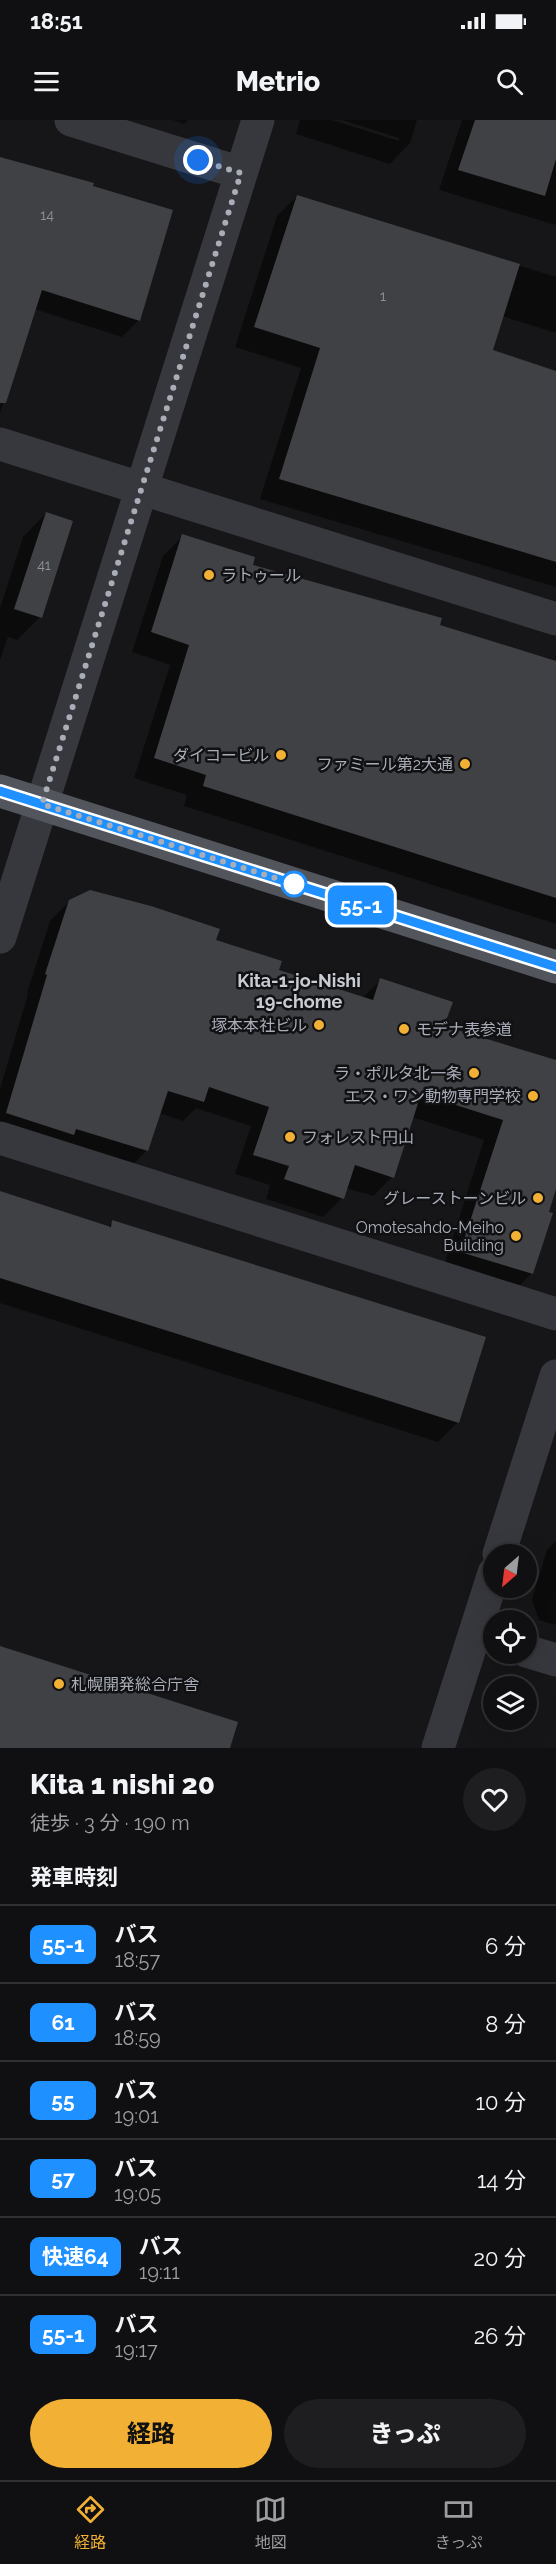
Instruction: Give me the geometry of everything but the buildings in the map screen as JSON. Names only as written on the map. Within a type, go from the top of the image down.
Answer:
[{"type":"main road","points":[[0,791],[556,967]]},
{"type":"street","points":[[71,120],[241,173]]},
{"type":"street","points":[[0,937],[258,120]]},
{"type":"street","points":[[0,444],[556,619]]},
{"type":"street","points":[[0,1138],[556,1314]]},
{"type":"street","points":[[502,1544],[556,1376]]},
{"type":"street","points":[[438,1748],[483,1639]]},
{"type":"street","points":[[537,1654],[556,1660]]},
{"type":"bus line","name":"55-1","points":[[0,791],[556,967]]},
{"type":"place","name":"ラトゥール","points":[[209,575]]},
{"type":"place","name":"ダイコービル","points":[[281,755]]},
{"type":"place","name":"ファミール第2大通","points":[[465,764]]},
{"type":"place","name":"塚本本社ビル","points":[[319,1025]]},
{"type":"place","name":"モデナ表参道","points":[[404,1029]]},
{"type":"place","name":"ラ・ポルタ北一条","points":[[474,1073]]},
{"type":"place","name":"エス・ワン動物専門学校","points":[[533,1096]]},
{"type":"place","name":"フォレスト円山","points":[[290,1137]]},
{"type":"place","name":"グレーストーンビル","points":[[538,1198]]},
{"type":"place","name":"Omotesahdo-Meiho Building","points":[[516,1236]]},
{"type":"place","name":"札幌開発総合庁舎","points":[[59,1684]]},
{"type":"district","name":"Kita-1-jo-Nishi 19-chome","points":[[299,991]]},
{"type":"route","points":[[198,160],[241,173],[42,804],[294,884]]}]
